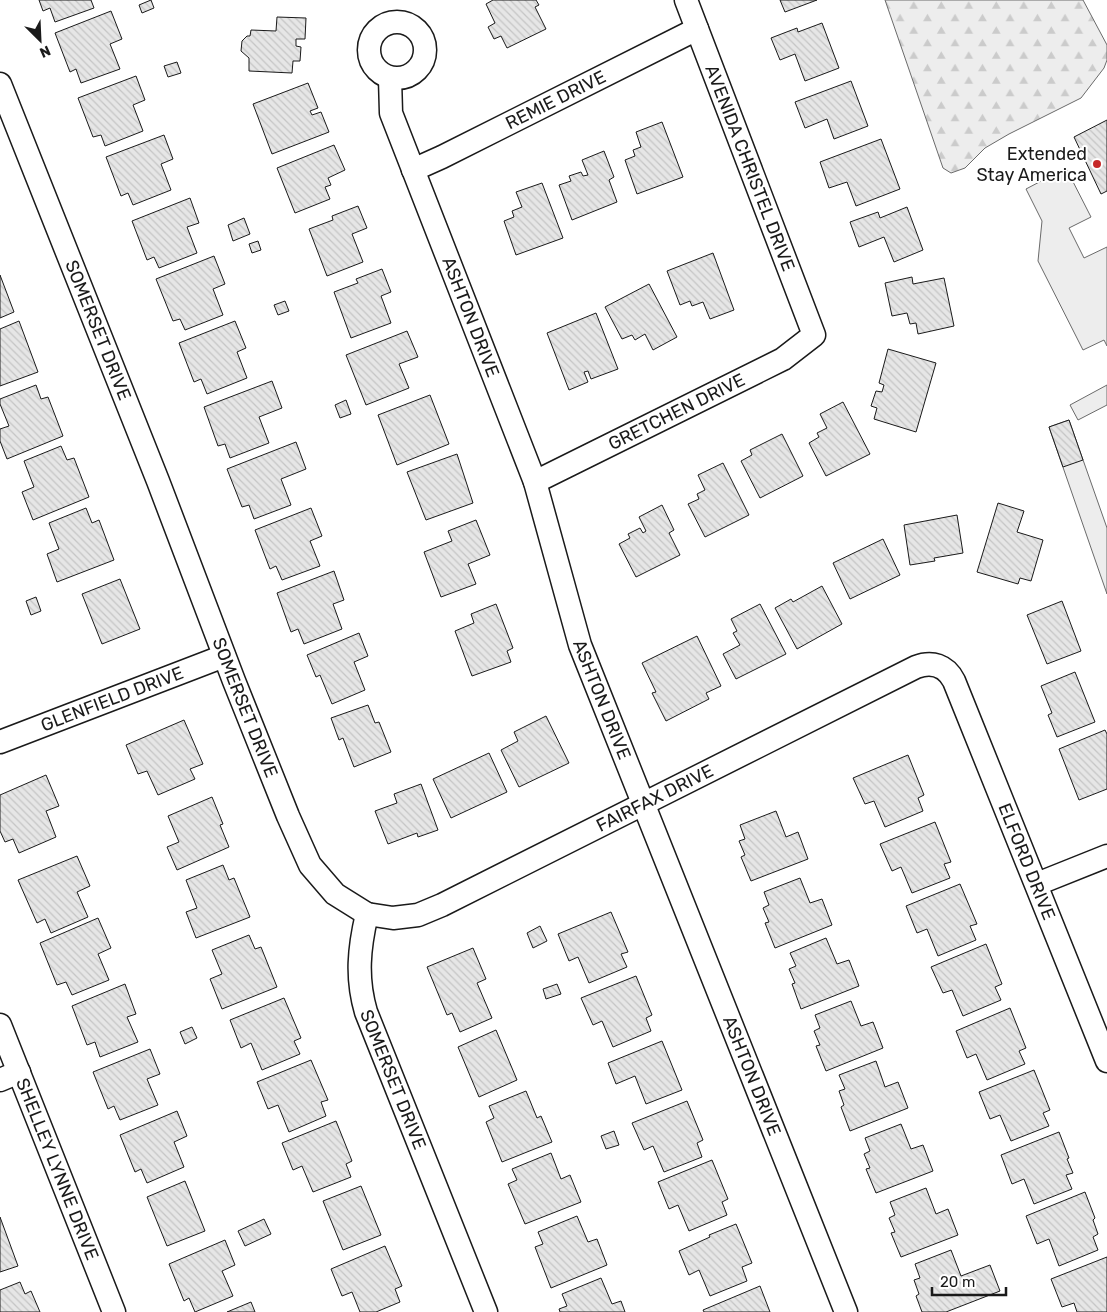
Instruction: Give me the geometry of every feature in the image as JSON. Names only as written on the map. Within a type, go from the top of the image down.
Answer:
[{"type":"street","name":"AVENIDA CHRISTEL DRIVE","points":[[686,0],[814,335]]},
{"type":"street","name":"REMIE DRIVE","points":[[413,170],[442,158],[696,29]]},
{"type":"street","name":"ASHTON DRIVE","points":[[390,78],[392,113],[535,482],[580,645],[846,1312]]},
{"type":"street","name":"SOMERSET DRIVE","points":[[0,84],[158,481],[224,656],[288,816],[310,865],[335,894],[367,914],[360,947],[359,977],[361,995],[366,1012],[486,1312]]},
{"type":"street","name":"GRETCHEN DRIVE","points":[[535,482],[783,359],[814,335]]},
{"type":"street","name":"GLENFIELD DRIVE","points":[[0,742],[224,656]]},
{"type":"street","name":"FAIRFAX DRIVE","points":[[367,914],[393,918],[418,915],[442,905],[916,667],[923,664],[939,666]]},
{"type":"street","name":"ELFORD DRIVE","points":[[939,666],[950,674],[954,681],[1107,1061]]},
{"type":"street","points":[[1037,884],[1107,856]]},
{"type":"street","name":"SHELLEY LYNNE DRIVE","points":[[0,1025],[9,1076],[114,1312]]},
{"type":"green space","points":[[885,0],[1083,0],[1107,45],[1107,60],[1104,68],[1081,98],[1009,134],[985,148],[965,168],[951,173],[943,168]]},
{"type":"shaded area","points":[[1066,168],[1091,217],[1069,228],[1084,258],[1107,247],[1107,346],[1104,340],[1083,350],[1038,261],[1042,221],[1026,189]]},
{"type":"shaded area","points":[[1107,385],[1107,405],[1078,420],[1070,405]]},
{"type":"shaded area","points":[[1069,420],[1107,528],[1107,594],[1049,427]]},
{"type":"building","points":[[39,0],[91,0],[94,8],[55,22],[50,8],[43,11]]},
{"type":"building","points":[[151,0],[154,8],[142,13],[139,5]]},
{"type":"building","points":[[493,0],[536,0],[539,5],[535,7],[546,29],[507,48],[501,36],[494,39],[488,27],[495,23],[486,4]]},
{"type":"building","points":[[780,0],[817,0],[785,12]]},
{"type":"building","points":[[111,11],[122,39],[110,44],[120,69],[81,83],[76,69],[70,72],[55,33]]},
{"type":"building","points":[[277,17],[306,18],[305,39],[296,39],[296,46],[301,47],[300,61],[293,61],[292,73],[249,71],[249,58],[241,51],[242,41],[247,36],[250,36],[251,30],[276,31]]},
{"type":"building","points":[[822,23],[839,68],[805,81],[795,54],[780,60],[771,38],[797,28],[798,32]]},
{"type":"building","points":[[177,62],[181,73],[168,77],[164,66]]},
{"type":"building","points":[[136,76],[145,100],[133,105],[143,131],[105,146],[101,135],[93,137],[78,98]]},
{"type":"building","points":[[851,81],[868,126],[834,139],[827,119],[805,128],[795,102]]},
{"type":"building","points":[[308,83],[318,108],[310,111],[312,115],[321,112],[329,132],[272,154],[253,104]]},
{"type":"building","name":"Extended Stay America","points":[[1107,120],[1107,191],[1101,194],[1074,137]]},
{"type":"building","points":[[662,122],[683,177],[637,194],[625,160],[635,156],[633,150],[641,147],[636,132]]},
{"type":"building","points":[[164,135],[173,159],[161,164],[171,190],[133,205],[128,193],[121,196],[106,157]]},
{"type":"building","points":[[881,139],[900,189],[856,206],[847,182],[829,188],[820,162]]},
{"type":"building","points":[[334,145],[345,170],[328,178],[331,185],[325,187],[330,199],[295,213],[277,168]]},
{"type":"building","points":[[604,151],[614,177],[609,180],[617,202],[572,220],[559,185],[571,181],[569,176],[581,172],[583,176],[588,175],[582,160]]},
{"type":"building","points":[[542,183],[563,238],[516,255],[504,221],[514,217],[512,211],[522,207],[516,192]]},
{"type":"building","points":[[190,198],[199,223],[187,227],[197,253],[159,268],[154,257],[147,260],[132,221]]},
{"type":"building","points":[[358,206],[367,228],[352,234],[363,262],[327,276],[309,229],[333,220],[332,216]]},
{"type":"building","points":[[907,207],[923,250],[894,262],[884,237],[859,247],[850,222],[878,212],[880,218]]},
{"type":"building","points":[[244,218],[250,234],[233,241],[228,225]]},
{"type":"building","points":[[258,241],[261,250],[252,253],[249,244]]},
{"type":"building","points":[[713,253],[734,310],[710,319],[703,302],[692,306],[690,301],[680,305],[667,271]]},
{"type":"building","points":[[214,256],[225,284],[213,289],[223,315],[185,330],[180,319],[173,321],[156,279]]},
{"type":"building","points":[[382,269],[391,292],[381,296],[391,323],[351,338],[334,292],[358,283],[356,279]]},
{"type":"building","points":[[0,275],[14,312],[0,318]]},
{"type":"building","points":[[912,277],[913,284],[944,278],[954,326],[918,334],[916,323],[910,324],[907,313],[892,316],[885,283]]},
{"type":"building","points":[[649,284],[677,337],[653,350],[645,334],[635,340],[632,335],[622,339],[605,307]]},
{"type":"building","points":[[285,301],[289,311],[278,315],[274,305]]},
{"type":"building","points":[[596,313],[618,369],[591,379],[588,371],[584,372],[588,382],[569,390],[547,333]]},
{"type":"building","points":[[19,321],[38,372],[0,386],[0,329]]},
{"type":"building","points":[[235,321],[246,348],[237,352],[247,378],[207,394],[201,379],[194,382],[179,343]]},
{"type":"building","points":[[407,331],[418,357],[399,364],[409,388],[366,405],[346,355]]},
{"type":"building","points":[[888,349],[936,363],[916,432],[874,419],[877,408],[871,406],[876,391],[882,392],[884,385],[879,383]]},
{"type":"building","points":[[272,381],[282,408],[259,417],[269,443],[230,458],[225,444],[218,446],[204,407]]},
{"type":"building","points":[[36,385],[41,399],[48,397],[63,436],[7,459],[0,441],[0,429],[9,426],[0,404],[0,399]]},
{"type":"building","points":[[430,395],[449,444],[397,465],[378,415]]},
{"type":"building","points":[[346,400],[351,414],[340,418],[335,405]]},
{"type":"building","points":[[843,402],[870,454],[826,476],[809,443],[819,437],[817,433],[827,428],[820,414]]},
{"type":"building","points":[[1069,420],[1083,460],[1063,467],[1049,427]]},
{"type":"building","points":[[782,434],[803,476],[760,498],[741,461],[752,455],[750,450]]},
{"type":"building","points":[[296,442],[306,469],[281,479],[291,505],[254,519],[249,505],[242,507],[227,469]]},
{"type":"building","points":[[61,446],[67,460],[74,458],[89,497],[33,520],[22,492],[34,487],[24,461]]},
{"type":"building","points":[[457,454],[473,503],[426,520],[407,472]]},
{"type":"building","points":[[723,463],[749,515],[705,537],[688,504],[699,499],[697,494],[705,490],[698,475]]},
{"type":"building","points":[[998,503],[1024,511],[1017,532],[1043,540],[1031,581],[1020,578],[1018,584],[977,572]]},
{"type":"building","points":[[662,505],[674,530],[669,533],[680,555],[636,577],[619,544],[630,538],[628,534],[640,528],[643,533],[646,531],[639,517]]},
{"type":"building","points":[[86,508],[92,523],[99,520],[114,560],[57,582],[47,554],[59,549],[49,523]]},
{"type":"building","points":[[311,508],[322,536],[310,541],[320,566],[282,580],[276,566],[270,569],[255,530]]},
{"type":"building","points":[[957,515],[963,553],[934,558],[935,561],[910,565],[904,525]]},
{"type":"building","points":[[476,520],[490,555],[468,564],[476,584],[441,597],[424,552],[452,541],[448,531]]},
{"type":"building","points":[[883,539],[900,575],[850,599],[833,563]]},
{"type":"building","points":[[334,571],[344,600],[333,604],[342,629],[304,644],[298,629],[291,632],[277,593]]},
{"type":"building","points":[[120,579],[140,629],[102,644],[82,594]]},
{"type":"building","points":[[822,586],[842,624],[797,649],[775,608],[791,599],[793,602]]},
{"type":"building","points":[[36,597],[41,611],[31,615],[26,601]]},
{"type":"building","points":[[1062,601],[1081,651],[1047,664],[1027,615]]},
{"type":"building","points":[[496,604],[513,648],[507,651],[511,662],[472,676],[455,631],[474,623],[471,614]]},
{"type":"building","points":[[760,604],[786,654],[736,679],[723,654],[740,645],[733,633],[737,631],[731,619]]},
{"type":"building","points":[[359,633],[368,656],[354,662],[365,690],[332,704],[320,675],[316,677],[307,655]]},
{"type":"building","points":[[697,636],[721,686],[706,693],[709,699],[666,721],[652,693],[656,692],[642,663]]},
{"type":"building","points":[[1075,672],[1095,722],[1057,737],[1048,715],[1052,713],[1041,686]]},
{"type":"building","points":[[368,705],[375,723],[379,722],[391,752],[354,767],[343,738],[339,740],[331,718]]},
{"type":"building","points":[[546,716],[569,763],[519,787],[501,750],[518,741],[514,732]]},
{"type":"building","points":[[184,720],[203,764],[190,769],[195,779],[158,795],[147,771],[138,774],[126,745]]},
{"type":"building","points":[[1105,730],[1107,734],[1107,789],[1079,800],[1059,749]]},
{"type":"building","points":[[489,753],[507,792],[451,818],[433,779]]},
{"type":"building","points":[[908,755],[924,795],[918,798],[923,811],[885,827],[874,801],[865,804],[853,778]]},
{"type":"building","points":[[46,775],[59,806],[46,811],[56,837],[19,853],[13,839],[5,842],[0,831],[0,795]]},
{"type":"building","points":[[421,784],[438,830],[418,837],[417,833],[388,844],[375,811],[397,803],[394,794]]},
{"type":"building","points":[[212,797],[223,824],[220,825],[229,847],[177,870],[167,847],[179,842],[168,816]]},
{"type":"building","points":[[776,811],[786,837],[798,832],[808,859],[751,881],[741,857],[745,855],[739,841],[745,839],[740,825]]},
{"type":"building","points":[[935,822],[951,862],[944,864],[950,878],[912,893],[901,867],[892,871],[880,844]]},
{"type":"building","points":[[77,856],[90,886],[77,892],[88,917],[51,933],[45,919],[37,923],[18,880]]},
{"type":"building","points":[[223,865],[229,880],[234,878],[250,917],[196,938],[186,912],[197,908],[186,880]]},
{"type":"building","points":[[800,878],[810,903],[822,899],[832,925],[775,948],[765,923],[769,922],[763,908],[769,905],[764,892]]},
{"type":"building","points":[[960,884],[977,924],[970,926],[976,940],[938,956],[927,929],[917,933],[906,906]]},
{"type":"building","points":[[611,912],[628,952],[621,954],[627,967],[589,983],[578,957],[569,961],[558,934]]},
{"type":"building","points":[[98,918],[111,948],[98,954],[109,980],[72,995],[66,982],[57,985],[40,943]]},
{"type":"building","points":[[540,926],[547,941],[533,948],[527,933]]},
{"type":"building","points":[[249,935],[255,949],[261,947],[277,987],[222,1009],[210,979],[222,974],[212,950]]},
{"type":"building","points":[[826,938],[837,964],[849,960],[859,986],[801,1009],[792,984],[795,983],[789,969],[796,966],[790,953]]},
{"type":"building","points":[[986,944],[1002,984],[995,987],[1001,1000],[963,1016],[952,990],[943,993],[931,967]]},
{"type":"building","points":[[473,948],[486,979],[477,983],[492,1018],[460,1032],[452,1013],[447,1015],[427,967]]},
{"type":"building","points":[[636,976],[652,1015],[646,1018],[651,1031],[613,1047],[602,1021],[593,1025],[581,998]]},
{"type":"building","points":[[125,984],[136,1014],[127,1017],[138,1042],[100,1057],[95,1042],[87,1045],[72,1006]]},
{"type":"building","points":[[557,984],[561,994],[546,999],[543,989]]},
{"type":"building","points":[[284,998],[301,1038],[294,1041],[300,1054],[262,1070],[251,1043],[241,1048],[230,1020]]},
{"type":"building","points":[[851,1001],[861,1026],[873,1022],[883,1048],[826,1071],[816,1046],[820,1045],[814,1031],[820,1028],[815,1015]]},
{"type":"building","points":[[1010,1008],[1026,1048],[1019,1051],[1025,1064],[987,1080],[976,1054],[967,1058],[956,1031]]},
{"type":"building","points":[[192,1027],[197,1038],[185,1044],[180,1032]]},
{"type":"building","points":[[496,1030],[517,1080],[479,1097],[458,1047]]},
{"type":"building","points":[[662,1041],[682,1090],[646,1104],[635,1076],[616,1084],[608,1063]]},
{"type":"building","points":[[150,1049],[160,1074],[147,1079],[158,1105],[120,1120],[114,1106],[108,1109],[93,1072]]},
{"type":"building","points":[[311,1060],[328,1100],[321,1102],[326,1116],[289,1132],[278,1105],[268,1109],[257,1082]]},
{"type":"building","points":[[876,1061],[885,1087],[898,1082],[908,1108],[850,1131],[841,1107],[844,1105],[839,1091],[845,1089],[839,1075]]},
{"type":"building","points":[[1034,1070],[1050,1110],[1043,1113],[1049,1126],[1011,1141],[1000,1115],[990,1119],[979,1092]]},
{"type":"building","points":[[526,1091],[537,1118],[541,1116],[552,1142],[502,1162],[486,1122],[494,1118],[489,1106]]},
{"type":"building","points":[[687,1101],[703,1140],[697,1143],[702,1157],[664,1172],[653,1146],[644,1150],[632,1123]]},
{"type":"building","points":[[177,1111],[187,1136],[174,1142],[184,1167],[147,1183],[141,1169],[135,1172],[120,1135]]},
{"type":"building","points":[[336,1121],[352,1161],[346,1164],[351,1177],[313,1192],[302,1166],[293,1170],[282,1143]]},
{"type":"building","points":[[901,1124],[911,1149],[923,1145],[933,1171],[876,1193],[866,1169],[870,1168],[864,1154],[870,1151],[865,1138]]},
{"type":"building","points":[[614,1131],[619,1145],[606,1149],[601,1136]]},
{"type":"building","points":[[1059,1132],[1073,1173],[1066,1175],[1072,1189],[1034,1204],[1024,1179],[1012,1184],[1001,1155]]},
{"type":"building","points":[[551,1153],[561,1179],[570,1175],[581,1202],[525,1224],[508,1184],[517,1180],[512,1169]]},
{"type":"building","points":[[712,1160],[728,1199],[722,1202],[727,1215],[689,1231],[678,1205],[669,1209],[658,1182]]},
{"type":"building","points":[[185,1181],[205,1231],[167,1246],[147,1197]]},
{"type":"building","points":[[361,1186],[381,1235],[343,1250],[323,1201]]},
{"type":"building","points":[[926,1188],[936,1214],[948,1209],[958,1235],[901,1257],[891,1233],[895,1232],[889,1218],[895,1215],[890,1202]]},
{"type":"building","points":[[1085,1192],[1095,1218],[1093,1220],[1098,1234],[1093,1237],[1098,1250],[1059,1266],[1049,1239],[1037,1244],[1026,1216]]},
{"type":"building","points":[[577,1216],[588,1242],[597,1239],[607,1265],[551,1288],[535,1247],[543,1244],[538,1232]]},
{"type":"building","points":[[0,1217],[18,1266],[0,1272]]},
{"type":"building","points":[[264,1219],[271,1234],[245,1246],[238,1231]]},
{"type":"building","points":[[736,1224],[752,1263],[742,1267],[747,1281],[710,1296],[699,1270],[689,1275],[679,1251],[710,1237],[709,1235]]},
{"type":"building","points":[[225,1240],[235,1265],[222,1271],[233,1296],[195,1312],[189,1298],[184,1301],[169,1264]]},
{"type":"building","points":[[385,1246],[402,1286],[395,1289],[400,1302],[376,1312],[360,1312],[352,1292],[342,1296],[331,1269]]},
{"type":"building","points":[[951,1250],[961,1276],[990,1265],[1000,1291],[946,1312],[922,1312],[916,1296],[919,1294],[914,1280],[920,1278],[915,1264]]},
{"type":"building","points":[[1107,1257],[1107,1312],[1077,1312],[1074,1303],[1062,1307],[1051,1279]]},
{"type":"building","points":[[601,1278],[612,1304],[621,1301],[625,1312],[560,1312],[559,1309],[567,1306],[562,1294]]},
{"type":"building","points":[[20,1282],[25,1294],[31,1291],[40,1312],[0,1312],[0,1290]]},
{"type":"building","points":[[760,1286],[770,1312],[704,1312],[703,1310]]},
{"type":"building","points":[[251,1302],[255,1312],[227,1312]]},
{"type":"place","name":"Extended Stay America","points":[[1097,164]]}]
